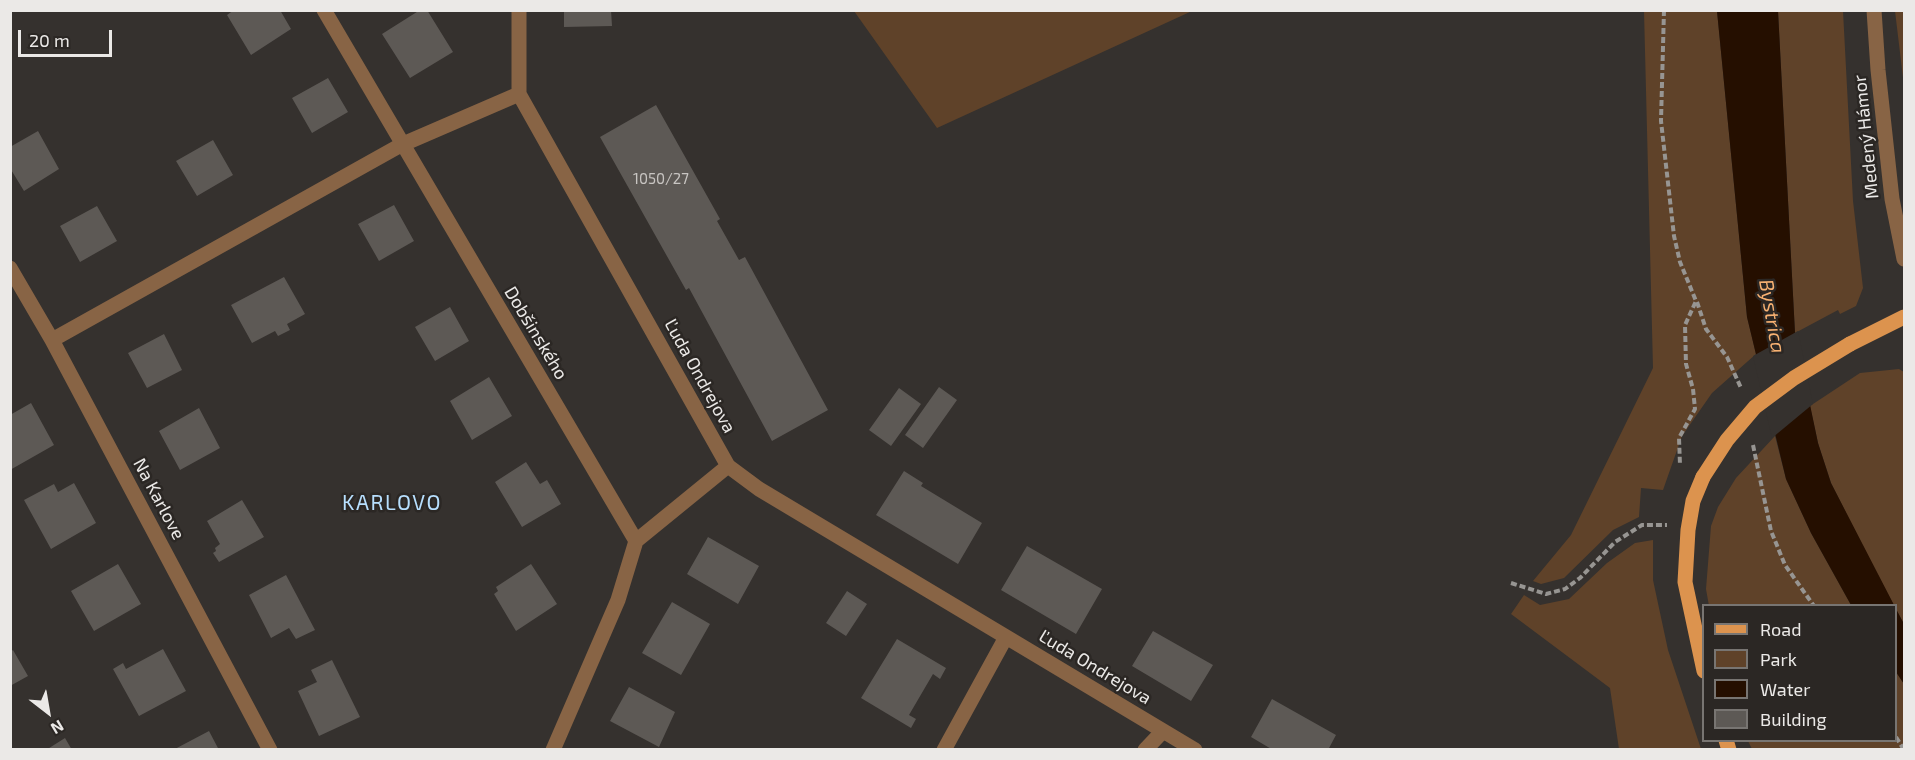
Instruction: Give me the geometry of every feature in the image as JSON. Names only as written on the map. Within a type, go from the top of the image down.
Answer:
[{"type":"main road","points":[[1702,662],[1684,582],[1693,501],[1703,477],[1727,440],[1755,407],[1794,378],[1850,344],[1905,317]]},
{"type":"street","name":"Dobšinského","points":[[324,10],[401,145],[636,541]]},
{"type":"street","name":"Ľuda Ondrejova","points":[[519,10],[519,94],[729,466],[759,489],[1195,750]]},
{"type":"street","name":"Medený Hámor","points":[[1874,10],[1892,199],[1905,259]]},
{"type":"street","points":[[52,340],[401,145],[519,94]]},
{"type":"street","name":"Na Karlove","points":[[10,268],[52,340],[270,750]]},
{"type":"street","points":[[553,750],[618,600],[636,541],[729,466]]},
{"type":"street","points":[[944,750],[1006,637]]},
{"type":"street","points":[[1144,750],[1163,731]]},
{"type":"path","points":[[1665,10],[1661,121],[1674,236],[1680,262],[1706,330],[1727,357],[1743,398]]},
{"type":"path","points":[[1680,465],[1679,438],[1695,409],[1693,389],[1686,364],[1685,325],[1696,301]]},
{"type":"path","points":[[1753,445],[1771,531],[1785,565],[1813,604]]},
{"type":"path","points":[[1511,583],[1546,594],[1565,589],[1580,578],[1615,542],[1642,525],[1660,524],[1688,530]]},
{"type":"green space","points":[[854,11],[1192,11],[937,128]]},
{"type":"green space","points":[[1644,11],[1717,11],[1747,317],[1756,354],[1712,393],[1682,436],[1663,490],[1641,488],[1639,517],[1613,530],[1564,578],[1541,584],[1533,581],[1571,535],[1653,368]]},
{"type":"green space","points":[[1778,11],[1843,11],[1853,201],[1863,288],[1856,306],[1840,314],[1838,310],[1795,333]]},
{"type":"green space","points":[[1895,11],[1904,11],[1904,86]]},
{"type":"green space","points":[[1899,369],[1904,372],[1904,624],[1897,611],[1897,604],[1893,604],[1831,483],[1818,443],[1810,406],[1860,373]]},
{"type":"green space","points":[[1775,436],[1786,479],[1811,533],[1850,604],[1709,604],[1706,589],[1711,526],[1718,507],[1736,478]]},
{"type":"green space","points":[[1653,540],[1653,580],[1668,650],[1701,749],[1619,749],[1610,688],[1511,614],[1524,595],[1540,605],[1569,599],[1607,563],[1635,543]]},
{"type":"green space","points":[[1897,674],[1904,684],[1904,749],[1752,749],[1748,742],[1897,742]]},
{"type":"water","name":"Bystrica","points":[[1717,11],[1778,11],[1795,333],[1818,443],[1831,483],[1893,604],[1850,604],[1811,533],[1786,479],[1747,317]]},
{"type":"water","points":[[1897,611],[1904,624],[1904,684],[1897,674]]},
{"type":"pier","points":[[1798,331],[1813,404],[1772,438],[1753,356]]},
{"type":"building","points":[[234,10],[280,10],[291,29],[251,55],[227,15]]},
{"type":"building","points":[[420,10],[427,10],[453,52],[410,78],[382,34]]},
{"type":"building","points":[[564,10],[611,10],[612,26],[564,27]]},
{"type":"building","points":[[328,78],[348,112],[312,133],[292,98]]},
{"type":"building","points":[[656,105],[720,219],[717,221],[739,260],[745,257],[828,410],[772,441],[689,288],[686,290],[600,137]]},
{"type":"building","points":[[38,131],[59,169],[24,191],[10,168],[10,147]]},
{"type":"building","points":[[213,140],[233,175],[197,196],[176,161]]},
{"type":"building","points":[[394,205],[414,241],[379,261],[358,224]]},
{"type":"building","points":[[97,206],[117,241],[80,262],[60,226]]},
{"type":"building","points":[[284,277],[305,314],[287,324],[290,330],[278,336],[275,331],[252,343],[231,305]]},
{"type":"building","points":[[450,307],[469,341],[435,361],[415,327]]},
{"type":"building","points":[[164,334],[182,370],[147,388],[128,353]]},
{"type":"building","points":[[489,377],[512,416],[472,440],[450,401]]},
{"type":"building","points":[[939,387],[957,400],[923,448],[905,435]]},
{"type":"building","points":[[899,388],[921,404],[891,446],[869,430]]},
{"type":"building","points":[[31,403],[54,445],[10,470],[10,415]]},
{"type":"building","points":[[199,408],[220,448],[180,470],[159,431]]},
{"type":"building","points":[[526,462],[540,484],[547,480],[561,504],[522,527],[495,482]]},
{"type":"building","points":[[904,471],[923,483],[921,486],[982,523],[958,564],[876,515]]},
{"type":"building","points":[[74,483],[96,523],[51,549],[24,500],[54,484],[58,492]]},
{"type":"building","points":[[242,500],[264,537],[219,562],[213,553],[220,544],[207,521]]},
{"type":"building","points":[[708,537],[759,566],[738,604],[687,574]]},
{"type":"building","points":[[1027,546],[1102,589],[1076,634],[1001,590]]},
{"type":"building","points":[[118,564],[141,604],[94,631],[71,591]]},
{"type":"building","points":[[531,564],[557,604],[516,631],[494,594],[498,591],[496,587]]},
{"type":"building","points":[[286,575],[315,630],[296,639],[289,628],[271,638],[249,595]]},
{"type":"building","points":[[847,591],[867,604],[846,636],[826,623]]},
{"type":"building","points":[[672,602],[710,624],[681,675],[642,653]]},
{"type":"building","points":[[1153,631],[1213,665],[1191,701],[1132,666]]},
{"type":"building","points":[[897,639],[946,668],[940,679],[933,674],[909,715],[916,719],[911,728],[861,698]]},
{"type":"building","points":[[163,649],[186,691],[139,716],[113,669],[123,663],[126,669]]},
{"type":"building","points":[[13,650],[28,676],[10,686],[10,652]]},
{"type":"building","points":[[332,660],[360,717],[319,736],[298,691],[317,682],[311,670]]},
{"type":"building","points":[[629,687],[675,712],[659,747],[610,721]]},
{"type":"building","points":[[1272,699],[1336,735],[1328,750],[1273,750],[1251,737]]},
{"type":"building","points":[[209,731],[219,750],[173,750]]},
{"type":"building","points":[[65,738],[72,750],[46,750]]},
{"type":"district","name":"KARLOVO","points":[[392,503]]}]
